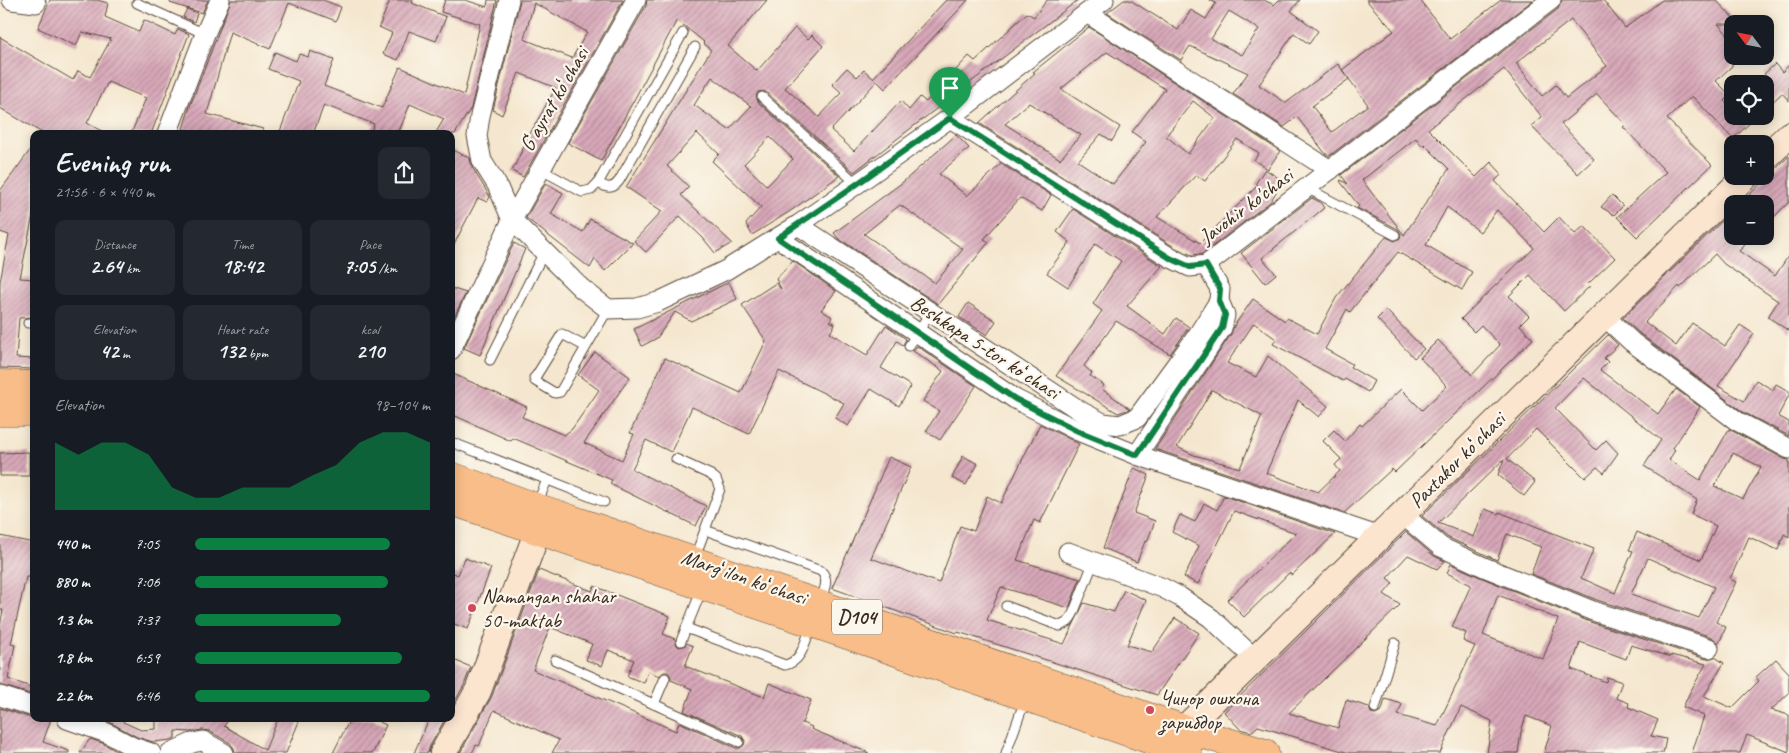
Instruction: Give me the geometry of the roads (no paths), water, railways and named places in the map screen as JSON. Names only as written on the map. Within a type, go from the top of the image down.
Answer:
[{"type":"main road","points":[[1774,149],[1789,135]]},
{"type":"main road","name":"Paxtakor koʻchasi","points":[[1182,743],[1255,659],[1737,185]]},
{"type":"main road","points":[[0,384],[30,385]]},
{"type":"main road","points":[[0,412],[30,412]]},
{"type":"main road","name":"Margʻilon koʻchasi","points":[[455,478],[537,519],[703,586],[815,613],[1182,743]]},
{"type":"main road","name":"Margʻilon koʻchasi","points":[[455,502],[537,519],[694,560],[815,613],[1026,697],[1182,743],[1265,753]]},
{"type":"main road","points":[[443,753],[478,691],[537,519]]},
{"type":"street","points":[[12,0],[36,3]]},
{"type":"street","points":[[169,130],[220,0]]},
{"type":"street","points":[[509,0],[480,116],[478,136],[482,161],[497,184],[512,220],[581,288],[608,309],[636,308],[658,302],[726,270],[778,238],[950,118],[1104,0]]},
{"type":"street","name":"Gʻayrat koʻchasi","points":[[455,341],[512,220],[636,0]]},
{"type":"street","name":"Javohir ko'chasi","points":[[950,118],[1170,258],[1190,267],[1206,265],[1551,0]]},
{"type":"street","points":[[1087,13],[1330,170]]},
{"type":"street","points":[[798,224],[1082,412],[1103,423],[1120,425],[1137,418],[1197,336],[1219,301],[1220,289],[1206,265]]},
{"type":"street","name":"Beshkapa 5-tor koʻchasi","points":[[778,238],[913,339],[1015,399],[1078,431],[1137,455],[1380,537]]},
{"type":"street","points":[[1137,455],[1222,328],[1225,315],[1219,301]]},
{"type":"street","points":[[1604,316],[1632,342],[1737,421],[1789,449]]},
{"type":"street","points":[[1402,514],[1441,547],[1484,567],[1593,611],[1709,648]]},
{"type":"street","points":[[1068,552],[1164,588],[1180,597],[1211,618],[1255,659]]},
{"type":"street","points":[[0,696],[30,706]]},
{"type":"street","points":[[76,722],[107,733],[133,747],[151,753]]},
{"type":"street","points":[[170,753],[192,743],[203,741],[224,753]]},
{"type":"lane","points":[[138,3],[205,34]]},
{"type":"lane","points":[[540,169],[582,192],[591,190],[598,183],[683,33]]},
{"type":"lane","points":[[598,183],[606,188],[610,188],[619,181],[696,47]]},
{"type":"lane","points":[[762,97],[857,184]]},
{"type":"lane","points":[[1307,188],[1395,235]]},
{"type":"lane","points":[[490,360],[544,252]]},
{"type":"lane","points":[[586,347],[562,334],[536,376],[535,381],[557,393],[586,347],[608,309]]},
{"type":"lane","points":[[913,339],[930,312]]},
{"type":"lane","points":[[455,444],[604,502]]},
{"type":"lane","points":[[676,459],[705,471],[716,478],[720,489],[694,560]]},
{"type":"lane","points":[[537,519],[547,480]]},
{"type":"lane","points":[[686,628],[785,665],[792,663],[800,656],[826,583],[825,575],[821,571],[705,530]]},
{"type":"lane","points":[[1006,606],[1060,626],[1068,622],[1073,614],[1094,562]]},
{"type":"lane","points":[[681,641],[703,586]]},
{"type":"lane","points":[[1375,708],[1395,643]]},
{"type":"lane","points":[[555,660],[739,742]]},
{"type":"lane","points":[[654,704],[665,678]]},
{"type":"lane","points":[[1006,753],[1026,697]]},
{"type":"place","name":"Namangan shahar 50-maktab","points":[[472,608]]},
{"type":"place","name":"Чинор ошхона зарибдор","points":[[1150,710]]}]
